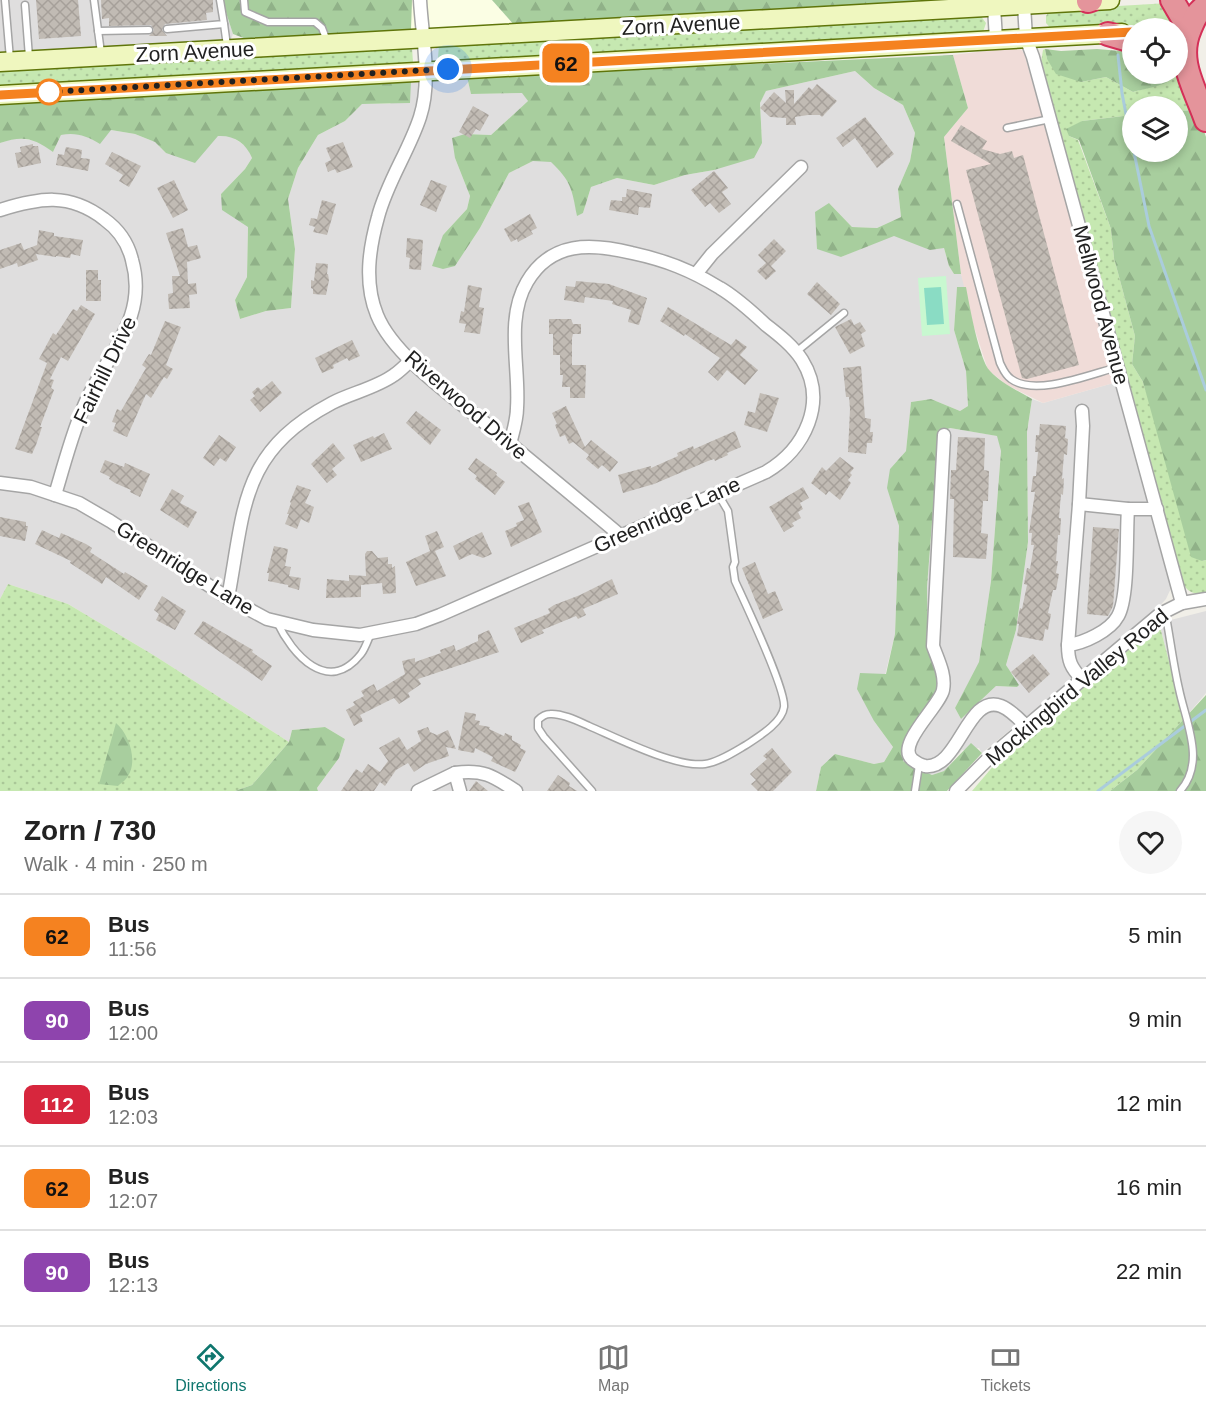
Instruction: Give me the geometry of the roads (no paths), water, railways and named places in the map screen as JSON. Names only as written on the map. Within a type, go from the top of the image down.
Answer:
[{"type":"highway","points":[[1172,0],[1191,29]]},
{"type":"highway","points":[[1191,29],[1195,16],[1206,6]]},
{"type":"highway","points":[[1108,34],[1122,38]]},
{"type":"highway","points":[[1188,79],[1206,120]]},
{"type":"main road","name":"Zorn Avenue","points":[[5,62],[1024,6],[1096,0]]},
{"type":"main road","name":"Zorn Avenue","points":[[0,95],[1122,33]]},
{"type":"street","name":"Riverwood Drive","points":[[420,0],[426,83],[420,117],[378,214],[369,258],[370,280],[377,316],[395,343],[411,360],[621,536]]},
{"type":"street","name":"Mellwood Avenue","points":[[1024,6],[1026,38],[1182,603]]},
{"type":"street","points":[[994,7],[996,39]]},
{"type":"street","points":[[696,274],[712,254],[801,167]]},
{"type":"street","name":"Fairhill Drive","points":[[0,210],[28,201],[46,199],[64,200],[82,206],[101,217],[121,236],[130,253],[135,270],[136,299],[132,318],[86,401],[56,495]]},
{"type":"street","name":"Greenridge Lane","points":[[0,483],[31,487],[79,503],[245,608],[277,621],[313,630],[360,635],[416,624],[440,615],[776,466],[799,444],[809,422],[812,393],[806,368],[796,352],[722,289],[672,263],[598,246],[572,248],[558,253],[543,264],[527,283],[518,306],[516,321],[517,409],[510,444]]},
{"type":"street","points":[[228,598],[247,496],[269,451],[283,435],[304,418],[334,402],[394,376],[411,360]]},
{"type":"street","points":[[1082,411],[1079,504],[1068,645],[1071,667],[1082,679]]},
{"type":"street","points":[[944,435],[933,646],[943,671],[944,691],[910,741],[907,751],[909,757],[920,764],[928,766],[943,761],[980,709],[990,704],[1009,710],[1026,726]]},
{"type":"street","points":[[1079,504],[1128,509],[1157,509]]},
{"type":"street","points":[[1068,645],[1088,641],[1119,615],[1125,587],[1128,509]]},
{"type":"street","name":"Mockingbird Valley Road","points":[[956,791],[990,757],[1146,624],[1182,603],[1206,599]]},
{"type":"street","points":[[418,791],[454,773],[468,771],[493,776],[516,791]]},
{"type":"street","points":[[454,773],[460,791]]},
{"type":"lane","points":[[5,0],[5,62]]},
{"type":"lane","points":[[94,0],[101,57]]},
{"type":"lane","points":[[220,0],[227,50]]},
{"type":"lane","points":[[244,0],[245,12],[268,22],[315,22],[322,28],[328,45]]},
{"type":"lane","points":[[25,5],[29,61]]},
{"type":"lane","points":[[167,29],[224,24]]},
{"type":"lane","points":[[98,31],[149,30]]},
{"type":"lane","points":[[1007,128],[1050,119]]},
{"type":"lane","points":[[957,204],[1000,363],[1005,374],[1011,380],[1022,384],[1042,387],[1118,367]]},
{"type":"lane","points":[[796,352],[844,313]]},
{"type":"lane","points":[[592,791],[538,728],[538,720],[544,715],[552,713],[575,720],[677,761],[704,764],[716,761],[744,746],[769,729],[783,712],[784,706],[779,685],[735,580],[733,567],[735,562],[728,511],[718,493]]},
{"type":"lane","points":[[1165,611],[1179,691],[1197,749],[1196,767],[1191,780],[1180,791]]},
{"type":"lane","points":[[277,621],[294,651],[311,666],[321,670],[342,669],[349,664],[361,654],[370,633]]},
{"type":"lane","points":[[915,791],[920,764]]},
{"type":"waterway","points":[[1118,55],[1123,96]]},
{"type":"waterway","points":[[1136,162],[1149,226],[1206,390]]},
{"type":"waterway","points":[[1098,791],[1206,710]]}]
